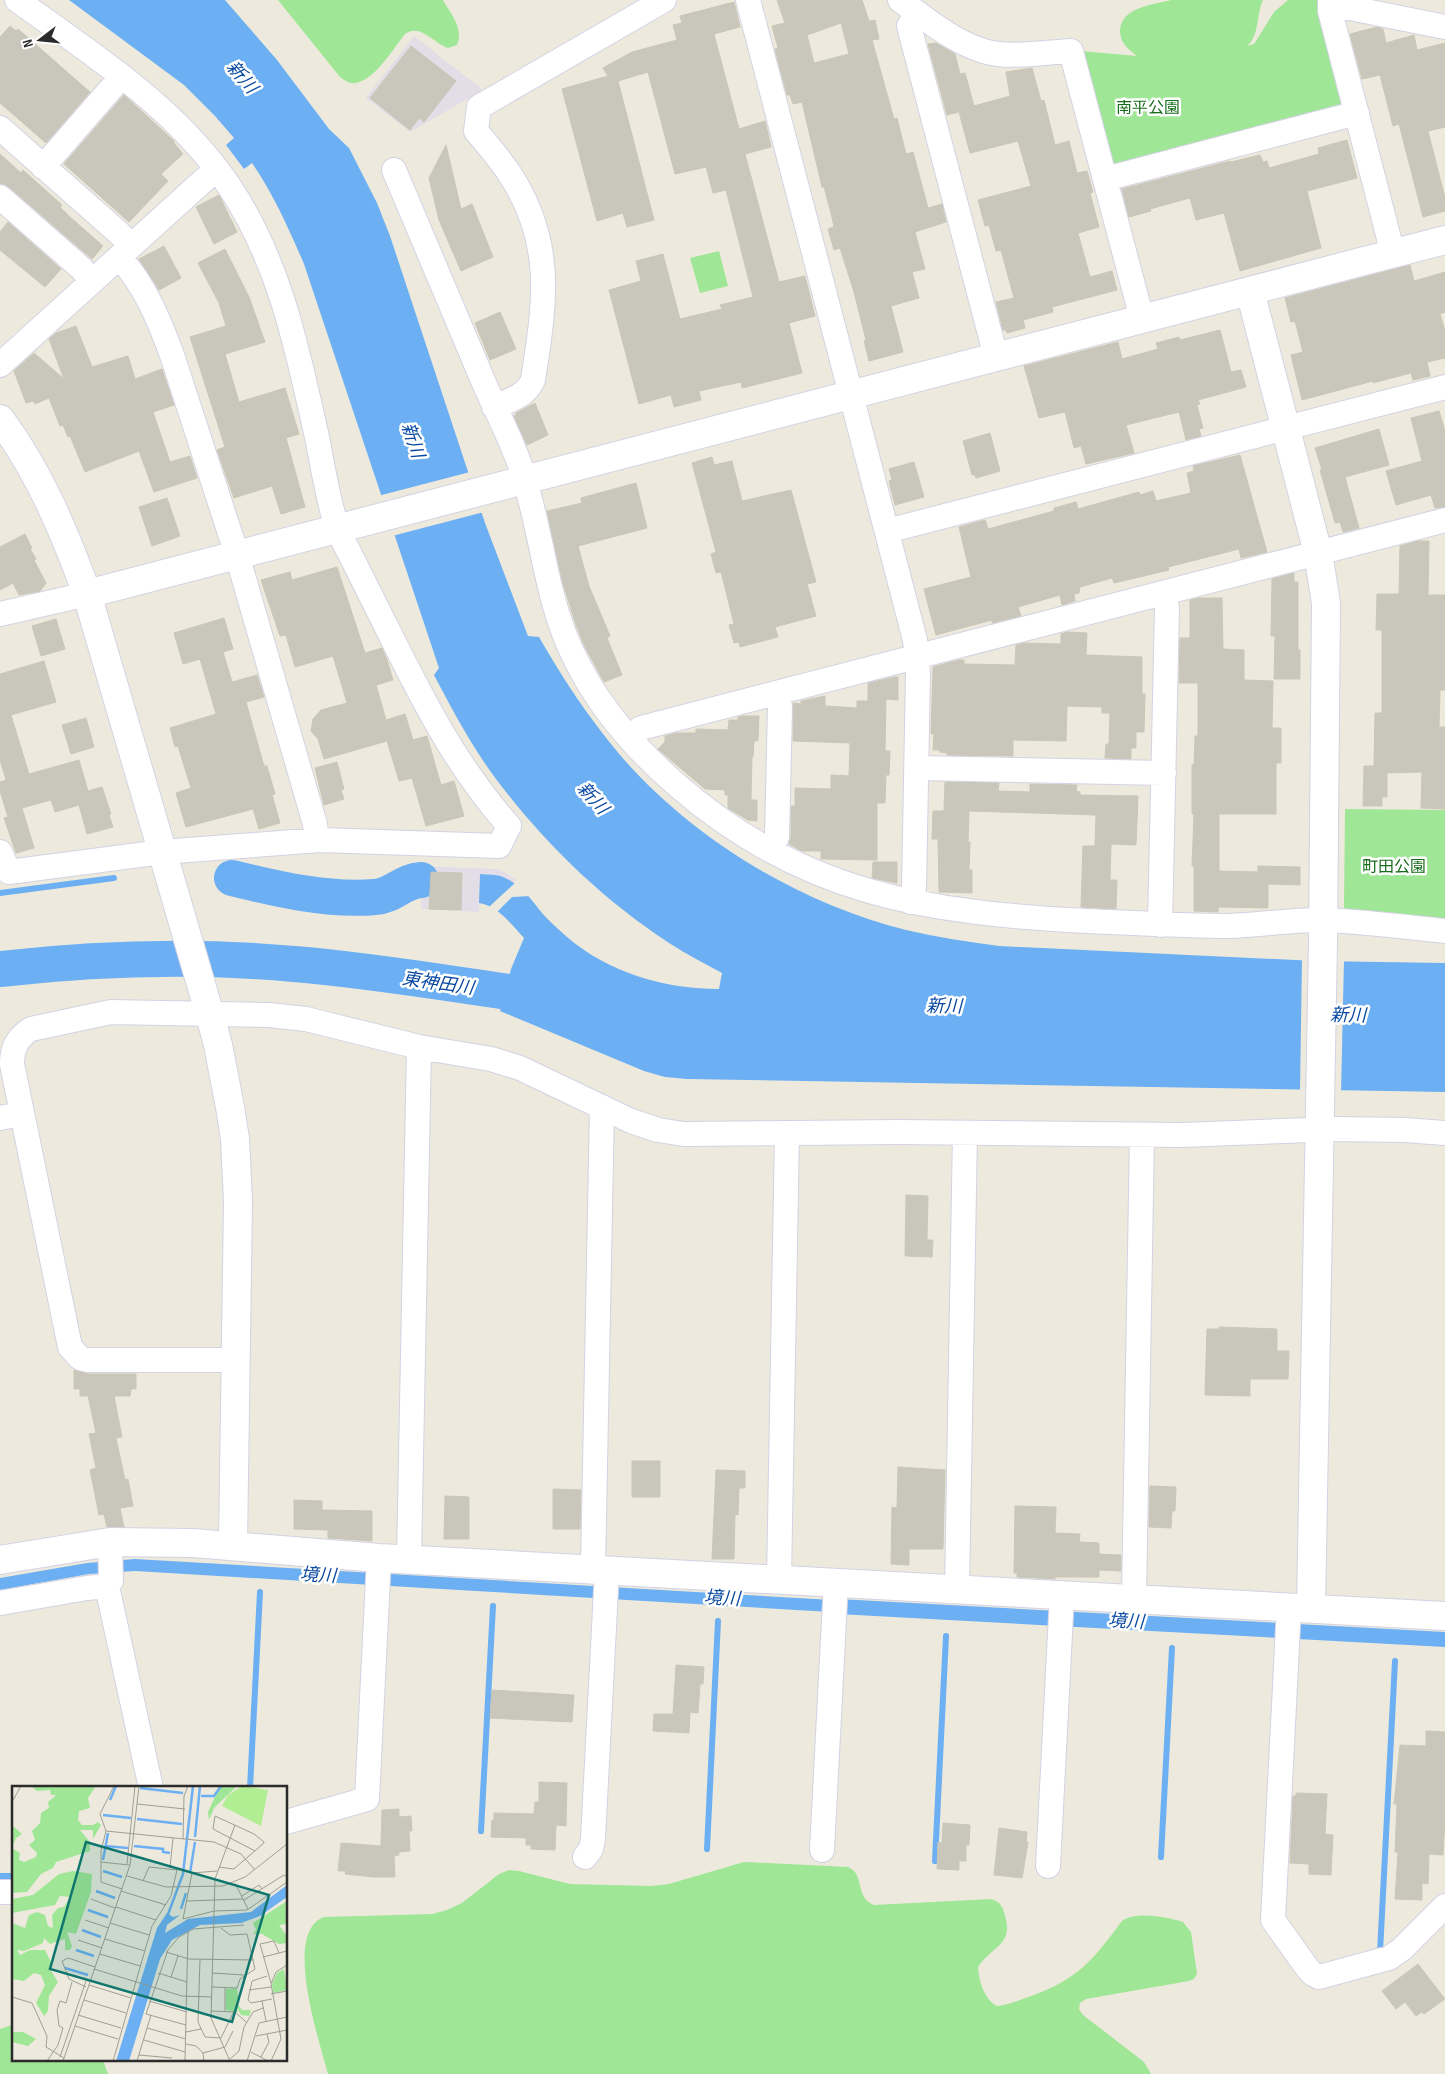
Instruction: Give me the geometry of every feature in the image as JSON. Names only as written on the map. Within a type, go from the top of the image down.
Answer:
[{"type":"street","points":[[0,852],[9,872],[162,852],[317,840],[499,846],[509,826],[473,782],[440,732],[337,528],[300,362],[281,292],[270,262],[250,221],[217,170],[171,118],[122,76],[17,0]]},
{"type":"street","points":[[494,406],[520,396],[531,385],[542,320],[544,281],[541,251],[530,214],[509,173],[476,130],[479,107],[664,0]]},
{"type":"street","points":[[748,0],[915,640],[918,673],[917,768],[914,888],[911,902]]},
{"type":"street","points":[[1393,254],[1330,5],[1445,27]]},
{"type":"street","points":[[909,7],[909,26],[996,357]]},
{"type":"street","points":[[909,7],[940,29],[984,52],[999,54],[1072,51],[1142,319]]},
{"type":"street","points":[[43,167],[122,76]]},
{"type":"street","points":[[1106,179],[1357,113]]},
{"type":"street","points":[[0,128],[120,234],[130,269],[160,323],[237,555],[315,824],[317,840]]},
{"type":"street","points":[[0,364],[217,170]]},
{"type":"street","points":[[394,170],[520,465],[562,631],[595,694],[630,738],[694,800],[770,850],[830,879],[886,897],[953,910],[1002,916],[1160,925],[1231,926],[1324,931],[1445,931]]},
{"type":"street","points":[[0,197],[81,268],[92,281]]},
{"type":"street","points":[[0,614],[87,594],[1445,240]]},
{"type":"street","points":[[1250,291],[1318,553],[1326,603],[1327,633],[1320,1120],[1296,1611],[1288,1643],[1273,1920],[1308,1968],[1319,1977],[1390,1958],[1402,1949],[1445,1906]]},
{"type":"street","points":[[887,531],[1445,387]]},
{"type":"street","points":[[0,419],[31,467],[52,506],[71,549],[87,594],[208,1007],[225,1076],[236,1162],[238,1201],[233,1546]]},
{"type":"street","points":[[630,738],[642,728],[1445,520]]},
{"type":"street","points":[[1160,925],[1167,608],[1163,594]]},
{"type":"street","points":[[770,850],[777,837],[780,707],[776,693]]},
{"type":"street","points":[[917,768],[1164,773]]},
{"type":"street","points":[[236,1360],[88,1360],[74,1353],[68,1340],[11,1116],[12,1054],[22,1035],[31,1029],[111,1012],[208,1007],[306,1019],[419,1047],[491,1059],[520,1068],[631,1121],[649,1127],[684,1134],[965,1133],[1182,1135],[1320,1120],[1445,1133]]},
{"type":"street","points":[[409,1559],[419,1047]]},
{"type":"street","points":[[585,1857],[591,1849],[593,1839],[605,1605],[602,1573],[602,1107]]},
{"type":"street","points":[[779,1579],[787,1133]]},
{"type":"street","points":[[956,1589],[965,1133]]},
{"type":"street","points":[[1134,1599],[1142,1135]]},
{"type":"street","points":[[0,1560],[110,1548],[193,1543],[379,1562],[409,1559],[602,1573],[779,1579],[836,1588],[956,1589],[1062,1601],[1134,1599],[1296,1611],[1445,1616]]},
{"type":"street","points":[[110,1548],[109,1582],[151,1786]]},
{"type":"street","points":[[288,1821],[367,1799],[379,1562]]},
{"type":"street","points":[[0,1603],[87,1588],[109,1582]]},
{"type":"street","points":[[822,1850],[836,1588]]},
{"type":"street","points":[[1048,1866],[1062,1601]]},
{"type":"shaded area","points":[[414,36],[483,90],[410,132],[366,98]]},
{"type":"shaded area","points":[[416,866],[497,869],[516,880],[513,883],[496,875],[480,874],[479,912],[421,909],[422,873],[416,873]]},
{"type":"green space","points":[[278,0],[443,0],[456,22],[459,39],[457,45],[448,48],[422,32],[411,31],[405,34],[374,73],[366,79],[351,83],[340,77]]},
{"type":"green space","name":"南平公園","points":[[1171,0],[1263,0],[1256,31],[1247,46],[1254,44],[1274,12],[1288,0],[1321,0],[1344,99],[1338,108],[1119,166],[1110,161],[1081,51],[1137,56],[1123,43],[1120,35],[1122,23],[1126,17],[1139,8]]},
{"type":"green space","points":[[719,251],[728,286],[700,293],[690,258]]},
{"type":"green space","name":"町田公園","points":[[1345,809],[1445,810],[1445,923],[1348,914],[1344,908]]},
{"type":"green space","points":[[744,1862],[848,1867],[857,1875],[864,1897],[874,1905],[991,1899],[997,1902],[1001,1905],[1004,1913],[1007,1933],[1000,1945],[978,1967],[983,1989],[992,2003],[997,2006],[1006,2005],[1047,1990],[1072,1976],[1093,1958],[1122,1921],[1135,1916],[1169,1918],[1183,1922],[1191,1932],[1197,1974],[1194,1979],[1189,1981],[1086,1999],[1080,2003],[1079,2009],[1083,2015],[1144,2062],[1151,2074],[328,2074],[312,2015],[305,1965],[306,1944],[312,1927],[324,1917],[432,1914],[462,1903],[499,1874],[509,1870],[570,1884],[651,1886],[669,1884]]},
{"type":"green space","points":[[12,2025],[12,2062],[104,2062],[108,2074],[0,2074],[0,2029]]},
{"type":"water","name":"新川","points":[[69,0],[225,0],[277,60],[329,129],[349,148],[377,203],[390,236],[485,523],[528,636],[539,637],[577,698],[620,755],[649,786],[680,814],[750,864],[787,885],[826,903],[866,918],[929,935],[999,946],[1316,961],[1445,963],[1445,1092],[687,1079],[665,1077],[644,1071],[500,1011],[511,969],[524,938],[498,912],[479,903],[480,874],[500,876],[515,884],[525,892],[548,919],[567,937],[583,950],[619,969],[658,982],[678,986],[719,989],[722,973],[669,943],[597,889],[575,869],[514,803],[487,767],[434,675],[439,668],[304,264],[274,200],[252,163],[244,169],[226,145],[234,138],[184,85]]},
{"type":"water","name":"境川","points":[[135,1559],[832,1600],[1445,1632],[1445,1647],[838,1614],[831,1612],[135,1571],[89,1574],[0,1590],[0,1578],[87,1563]]},
{"type":"pier","points":[[470,472],[484,512],[392,536],[378,496]]},
{"type":"pier","points":[[516,882],[531,896],[512,897],[496,913],[489,907]]},
{"type":"pier","points":[[1302,958],[1344,959],[1341,1093],[1300,1092]]},
{"type":"building","points":[[777,0],[862,0],[869,21],[875,20],[879,39],[872,40],[894,119],[897,118],[906,154],[913,152],[928,208],[942,204],[946,222],[915,232],[925,269],[912,272],[919,298],[891,306],[903,352],[869,361],[864,341],[866,340],[854,292],[840,248],[834,250],[828,229],[834,227],[832,217],[824,187],[822,187],[802,102],[793,104],[790,95],[787,95],[775,49],[778,48],[772,26],[785,23]],"holes":[[[841,23],[849,54],[814,63],[807,35]]]},
{"type":"building","points":[[734,2],[740,27],[714,34],[739,129],[765,121],[771,147],[745,154],[779,282],[805,276],[815,316],[789,323],[802,373],[742,388],[741,382],[699,391],[701,400],[674,407],[671,395],[639,404],[609,290],[641,281],[636,261],[663,254],[680,319],[722,309],[720,305],[753,297],[726,190],[713,193],[706,167],[675,174],[648,72],[618,81],[654,220],[627,227],[623,213],[597,221],[562,89],[608,76],[603,68],[632,52],[677,40],[673,25],[682,23],[680,16]]},
{"type":"building","points":[[10,26],[16,31],[18,29],[90,92],[46,143],[0,103],[0,37]]},
{"type":"building","points":[[1377,27],[1383,29],[1386,43],[1414,35],[1417,50],[1445,43],[1445,127],[1428,131],[1445,198],[1445,211],[1423,217],[1399,124],[1393,126],[1380,75],[1362,79],[1350,34]]},
{"type":"building","points":[[936,43],[955,54],[960,74],[965,73],[974,106],[1010,96],[1006,72],[1032,68],[1041,101],[1044,100],[1055,145],[1069,141],[1077,173],[1087,171],[1093,192],[1090,193],[1099,227],[1078,233],[1090,277],[1112,271],[1117,290],[1052,307],[1053,312],[1023,320],[1025,328],[1007,333],[1006,330],[1003,330],[996,302],[1014,298],[1001,250],[996,251],[989,225],[985,226],[978,200],[1031,186],[1018,141],[970,153],[959,112],[947,115],[928,44]]},
{"type":"building","points":[[411,46],[456,81],[424,122],[419,118],[410,130],[370,98]]},
{"type":"building","points":[[124,95],[174,141],[183,154],[161,174],[168,181],[129,222],[64,164]]},
{"type":"building","points":[[1347,140],[1357,178],[1307,191],[1321,248],[1240,271],[1224,213],[1196,220],[1190,198],[1129,217],[1122,189],[1260,155],[1263,162],[1267,161],[1269,168],[1319,154],[1318,148]]},
{"type":"building","points":[[446,145],[461,209],[472,204],[493,257],[461,271],[439,220],[429,178]]},
{"type":"building","points":[[0,154],[21,173],[23,170],[62,205],[60,207],[70,217],[103,246],[92,259],[9,187],[0,184]]},
{"type":"building","points":[[219,195],[237,232],[214,244],[196,207]]},
{"type":"building","points":[[8,222],[61,269],[45,287],[0,250],[0,232]]},
{"type":"building","points":[[164,246],[181,278],[159,290],[139,259]]},
{"type":"building","points":[[225,249],[249,297],[265,342],[225,354],[239,402],[285,388],[299,434],[286,438],[305,507],[281,514],[272,486],[234,498],[217,450],[225,447],[190,337],[226,326],[219,303],[198,263]]},
{"type":"building","points":[[1410,265],[1414,281],[1445,272],[1445,312],[1440,314],[1445,331],[1445,358],[1427,362],[1430,376],[1413,380],[1411,373],[1302,400],[1291,355],[1303,352],[1295,321],[1291,322],[1285,298]]},
{"type":"building","points":[[500,312],[516,349],[490,360],[475,323]]},
{"type":"building","points":[[76,326],[92,367],[128,356],[135,379],[162,369],[174,405],[153,412],[170,462],[190,456],[197,478],[154,492],[139,451],[85,472],[70,436],[68,437],[63,425],[60,426],[49,398],[35,404],[33,401],[26,403],[14,371],[34,353],[64,379],[49,339],[56,333]]},
{"type":"building","points":[[1220,330],[1231,372],[1241,370],[1246,387],[1198,400],[1200,404],[1197,405],[1203,428],[1199,429],[1201,436],[1186,440],[1179,412],[1126,425],[1134,453],[1086,464],[1081,446],[1074,448],[1065,412],[1039,418],[1024,366],[1118,342],[1122,359],[1158,349],[1156,343],[1179,337],[1180,340]]},
{"type":"building","points":[[535,403],[548,435],[527,445],[514,416]]},
{"type":"building","points":[[1439,411],[1445,431],[1445,507],[1435,508],[1431,495],[1396,505],[1386,471],[1422,461],[1411,418]]},
{"type":"building","points":[[1379,429],[1389,465],[1345,477],[1359,528],[1343,532],[1340,522],[1335,523],[1315,448]]},
{"type":"building","points":[[990,433],[1000,471],[976,478],[975,475],[972,475],[963,441]]},
{"type":"building","points":[[1240,455],[1267,552],[1241,558],[1239,549],[1168,567],[1169,570],[1114,583],[1112,578],[1080,587],[1079,593],[1074,594],[1075,601],[1062,605],[1060,595],[1018,607],[1021,616],[992,623],[992,620],[936,635],[924,589],[971,577],[959,527],[985,520],[988,529],[1054,511],[1054,508],[1076,502],[1078,509],[1139,492],[1140,495],[1153,491],[1156,501],[1191,493],[1187,473],[1194,471],[1193,466]]},
{"type":"building","points":[[712,457],[714,465],[732,461],[742,501],[791,490],[816,582],[807,584],[816,616],[775,627],[778,637],[740,647],[739,642],[734,643],[729,625],[734,624],[721,572],[716,573],[711,554],[716,552],[692,463]]},
{"type":"building","points":[[914,462],[924,497],[895,505],[889,481],[892,480],[889,469]]},
{"type":"building","points":[[636,483],[647,528],[578,546],[589,586],[610,636],[607,638],[622,675],[604,682],[585,647],[576,625],[562,580],[547,511],[582,503],[581,498]]},
{"type":"building","points":[[167,498],[180,536],[152,546],[139,507]]},
{"type":"building","points":[[25,534],[36,559],[34,560],[46,583],[40,591],[19,595],[13,583],[0,590],[0,547]]},
{"type":"building","points":[[1418,541],[1429,541],[1428,595],[1445,595],[1445,690],[1440,690],[1439,727],[1445,727],[1445,809],[1421,808],[1422,772],[1387,773],[1387,797],[1382,797],[1382,806],[1363,806],[1364,766],[1374,766],[1375,713],[1382,713],[1382,630],[1376,630],[1377,594],[1399,594],[1400,546]]},
{"type":"building","points":[[337,567],[365,653],[382,648],[387,660],[393,680],[376,685],[386,720],[405,714],[413,740],[427,736],[441,785],[454,781],[464,816],[426,826],[412,778],[399,781],[387,741],[324,759],[318,739],[311,731],[313,719],[321,710],[347,703],[333,656],[295,667],[286,635],[280,636],[261,580],[290,572],[292,580]]},
{"type":"building","points":[[1294,573],[1294,582],[1298,582],[1300,679],[1274,679],[1275,636],[1271,636],[1272,579]]},
{"type":"building","points":[[1222,598],[1223,649],[1244,650],[1244,680],[1273,681],[1272,728],[1281,728],[1281,763],[1276,763],[1276,814],[1219,814],[1219,871],[1258,872],[1258,866],[1300,867],[1300,885],[1268,884],[1268,908],[1218,907],[1218,912],[1194,911],[1192,765],[1194,765],[1195,736],[1198,736],[1198,683],[1179,683],[1180,638],[1190,638],[1190,600]]},
{"type":"building","points":[[224,618],[233,649],[223,652],[232,682],[257,675],[264,697],[246,702],[264,766],[267,766],[275,794],[272,795],[280,823],[259,829],[253,809],[186,827],[176,793],[191,788],[178,746],[175,747],[170,728],[216,714],[200,659],[183,664],[174,633]]},
{"type":"building","points":[[56,619],[65,649],[41,656],[32,626]]},
{"type":"building","points":[[1067,632],[1087,633],[1086,655],[1142,657],[1142,694],[1145,694],[1144,732],[1136,732],[1136,748],[1131,748],[1131,759],[1105,758],[1106,744],[1109,744],[1110,713],[1102,713],[1102,707],[1067,706],[1066,741],[1013,740],[1013,756],[947,755],[947,753],[940,752],[940,750],[933,750],[934,734],[931,734],[933,667],[959,660],[964,660],[964,664],[1015,665],[1016,645],[1024,643],[1061,644],[1061,634]]},
{"type":"building","points":[[44,661],[56,702],[11,715],[29,774],[79,760],[88,791],[102,787],[111,814],[109,815],[113,827],[87,834],[79,805],[55,812],[51,800],[22,808],[34,848],[16,853],[4,818],[8,817],[0,791],[0,782],[6,780],[0,760],[0,674]]},
{"type":"building","points":[[898,677],[898,700],[886,699],[885,751],[890,751],[889,775],[886,775],[885,803],[877,803],[877,860],[821,859],[821,851],[802,851],[789,844],[791,837],[791,806],[795,806],[795,788],[831,789],[831,775],[849,776],[850,743],[793,741],[793,703],[801,704],[801,701],[825,696],[825,706],[857,708],[857,701],[868,701],[868,683]]},
{"type":"building","points":[[759,716],[758,741],[754,741],[752,756],[751,800],[757,800],[757,821],[748,820],[728,808],[728,795],[725,795],[725,790],[705,789],[658,749],[665,742],[665,736],[677,733],[696,733],[696,729],[728,730],[729,720],[738,720],[738,717]]},
{"type":"building","points":[[86,718],[94,747],[71,754],[62,725]]},
{"type":"building","points":[[337,762],[344,789],[341,790],[344,799],[324,805],[315,768]]},
{"type":"building","points":[[945,782],[999,783],[998,791],[1030,792],[1030,784],[1077,785],[1076,791],[1080,792],[1080,795],[1138,796],[1136,845],[1111,844],[1110,880],[1117,880],[1116,909],[1081,907],[1083,846],[1095,846],[1096,815],[969,811],[969,870],[972,870],[972,893],[939,892],[938,839],[932,839],[933,811],[944,811]]},
{"type":"building","points":[[873,862],[897,862],[897,883],[872,878]]},
{"type":"building","points":[[431,872],[462,873],[461,910],[429,909]]},
{"type":"building","points":[[906,1195],[928,1196],[927,1240],[933,1240],[932,1257],[905,1255]]},
{"type":"building","points":[[1219,1327],[1277,1329],[1277,1351],[1289,1351],[1288,1379],[1250,1379],[1250,1396],[1205,1395],[1207,1329],[1219,1329]]},
{"type":"building","points":[[74,1370],[88,1374],[136,1374],[136,1389],[131,1389],[130,1396],[114,1396],[122,1437],[116,1438],[125,1480],[128,1479],[133,1506],[120,1508],[124,1527],[107,1527],[104,1514],[99,1515],[90,1470],[96,1468],[89,1434],[96,1433],[88,1396],[80,1396],[80,1389],[74,1389]]},
{"type":"building","points":[[632,1461],[660,1461],[660,1497],[632,1497]]},
{"type":"building","points":[[898,1467],[945,1470],[943,1549],[909,1549],[909,1565],[891,1564],[892,1507],[897,1508]]},
{"type":"building","points":[[716,1470],[745,1471],[745,1488],[739,1488],[738,1515],[735,1514],[734,1559],[712,1559]]},
{"type":"building","points":[[1150,1486],[1176,1487],[1175,1511],[1172,1511],[1171,1528],[1149,1527]]},
{"type":"building","points":[[553,1489],[581,1490],[580,1529],[553,1529]]},
{"type":"building","points":[[445,1496],[469,1497],[469,1539],[444,1539]]},
{"type":"building","points":[[294,1500],[322,1501],[322,1510],[372,1511],[372,1541],[328,1538],[328,1530],[294,1529]]},
{"type":"building","points":[[1015,1506],[1056,1507],[1055,1533],[1080,1534],[1079,1542],[1099,1543],[1099,1554],[1121,1555],[1121,1571],[1099,1570],[1099,1577],[1055,1577],[1055,1579],[1017,1577],[1017,1573],[1014,1573]]},
{"type":"building","points":[[676,1665],[704,1667],[703,1684],[700,1684],[698,1713],[690,1712],[689,1733],[653,1731],[654,1714],[673,1714]]},
{"type":"building","points":[[492,1690],[574,1695],[572,1722],[490,1718]]},
{"type":"building","points":[[1426,1731],[1445,1732],[1443,1855],[1429,1854],[1428,1884],[1422,1883],[1422,1900],[1395,1899],[1398,1852],[1395,1852],[1397,1804],[1394,1804],[1400,1745],[1426,1746]]},
{"type":"building","points":[[539,1782],[567,1783],[566,1826],[556,1825],[555,1850],[531,1849],[531,1845],[526,1845],[526,1838],[491,1837],[494,1813],[534,1814],[535,1802],[539,1802]]},
{"type":"building","points":[[1296,1793],[1327,1794],[1325,1834],[1333,1835],[1331,1875],[1309,1874],[1309,1864],[1290,1863],[1293,1796],[1296,1796]]},
{"type":"building","points":[[399,1809],[399,1817],[411,1816],[412,1831],[409,1831],[410,1851],[399,1852],[399,1855],[394,1856],[395,1877],[373,1877],[345,1874],[346,1871],[338,1871],[341,1843],[381,1846],[382,1810]]},
{"type":"building","points":[[943,1823],[970,1825],[969,1845],[966,1845],[966,1861],[959,1861],[959,1870],[937,1869],[938,1842],[942,1843]]},
{"type":"building","points":[[999,1828],[1027,1832],[1026,1842],[1028,1842],[1022,1878],[994,1875]]},
{"type":"building","points":[[1418,1964],[1445,1999],[1424,2014],[1422,2012],[1416,2016],[1405,2002],[1396,2009],[1382,1991]]},
{"type":"waterway","points":[[0,893],[114,878]]},
{"type":"waterway","points":[[232,878],[321,896],[357,898],[381,896],[409,883],[421,880]]},
{"type":"waterway","name":"東神田川","points":[[0,969],[110,960],[220,959],[327,967],[553,998]]},
{"type":"waterway","points":[[250,1786],[260,1592]]},
{"type":"waterway","points":[[481,1831],[493,1606]]},
{"type":"waterway","points":[[707,1849],[718,1621]]},
{"type":"waterway","points":[[935,1861],[946,1636]]},
{"type":"waterway","points":[[1161,1857],[1172,1648]]},
{"type":"waterway","points":[[1380,1952],[1395,1661]]},
{"type":"waterway","points":[[0,1876],[12,1876]]}]
